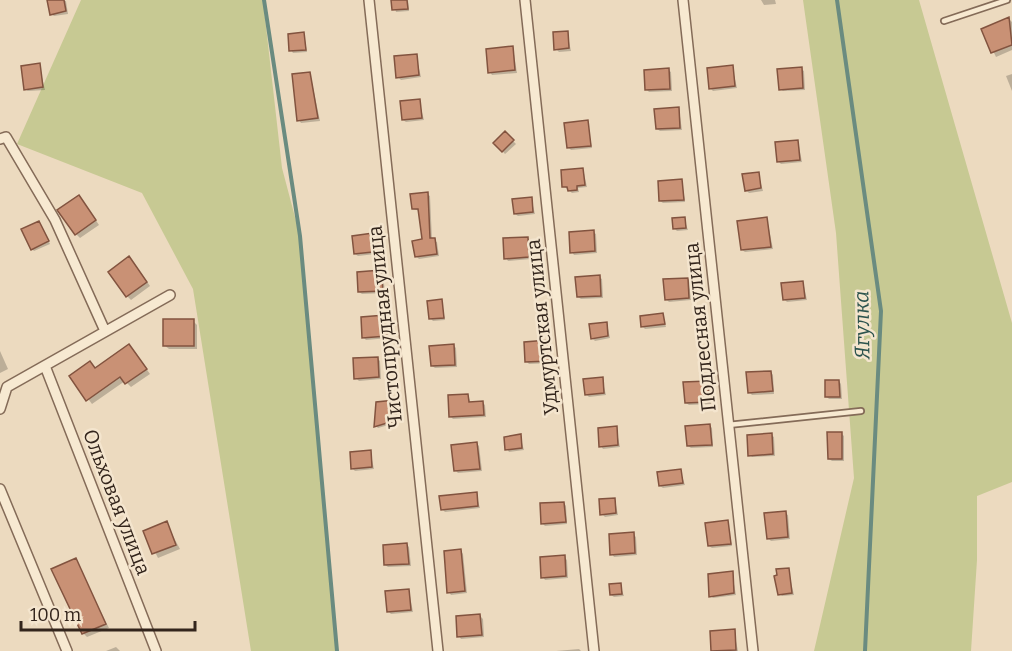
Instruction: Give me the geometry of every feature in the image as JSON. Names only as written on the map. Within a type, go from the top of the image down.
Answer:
[{"type":"street","name":"Чистопрудная улица","points":[[369,0],[438,651]]},
{"type":"street","name":"Удмуртская улица","points":[[525,0],[594,651]]},
{"type":"street","name":"Подлесная улица","points":[[683,0],[753,651]]},
{"type":"street","points":[[3,138],[55,220],[105,331]]},
{"type":"street","points":[[0,409],[3,389],[170,295]]},
{"type":"street","name":"Ольховая улица","points":[[45,366],[156,651]]},
{"type":"street","points":[[0,489],[67,651]]},
{"type":"lane","points":[[944,21],[1007,0]]},
{"type":"lane","points":[[728,425],[861,411]]},
{"type":"green space","points":[[81,0],[266,0],[264,9],[282,168],[300,236],[337,651],[251,651],[193,289],[142,193],[17,144]]},
{"type":"green space","points":[[803,0],[919,0],[1012,323],[1012,482],[977,496],[977,560],[971,651],[814,651],[854,478],[836,233]]},
{"type":"building","points":[[47,0],[64,0],[66,11],[50,15]]},
{"type":"building","points":[[391,0],[407,0],[408,9],[392,10]]},
{"type":"building","points":[[1009,17],[1012,45],[991,53],[981,29]]},
{"type":"building","points":[[568,31],[569,48],[554,50],[553,32]]},
{"type":"building","points":[[304,32],[306,50],[289,51],[288,34]]},
{"type":"building","points":[[513,46],[515,70],[488,73],[486,49]]},
{"type":"building","points":[[417,54],[419,75],[396,78],[394,56]]},
{"type":"building","points":[[40,63],[43,87],[24,90],[21,66]]},
{"type":"building","points":[[733,65],[735,86],[709,89],[707,68]]},
{"type":"building","points":[[802,67],[803,88],[779,90],[777,69]]},
{"type":"building","points":[[669,68],[670,89],[645,90],[644,70]]},
{"type":"building","points":[[310,72],[318,118],[297,121],[292,74]]},
{"type":"building","points":[[420,99],[422,118],[402,120],[400,101]]},
{"type":"building","points":[[679,107],[680,128],[656,129],[654,109]]},
{"type":"building","points":[[588,120],[591,146],[567,148],[564,123]]},
{"type":"building","points":[[505,131],[514,140],[502,152],[493,143]]},
{"type":"building","points":[[798,140],[800,160],[777,162],[775,142]]},
{"type":"building","points":[[583,168],[585,185],[577,186],[577,190],[568,191],[567,187],[562,187],[561,170]]},
{"type":"building","points":[[759,172],[761,188],[745,191],[742,174]]},
{"type":"building","points":[[682,179],[684,200],[659,201],[658,181]]},
{"type":"building","points":[[428,192],[430,238],[435,238],[437,254],[415,257],[412,241],[422,239],[418,209],[412,209],[410,194]]},
{"type":"building","points":[[79,195],[96,220],[75,235],[57,210]]},
{"type":"building","points":[[532,197],[533,212],[514,214],[512,199]]},
{"type":"building","points":[[685,217],[686,228],[673,229],[672,218]]},
{"type":"building","points":[[767,217],[771,247],[741,250],[737,221]]},
{"type":"building","points":[[39,221],[49,241],[31,250],[21,229]]},
{"type":"building","points":[[594,230],[595,251],[570,253],[569,232]]},
{"type":"building","points":[[380,232],[382,251],[354,254],[352,236]]},
{"type":"building","points":[[528,237],[529,257],[504,259],[503,238]]},
{"type":"building","points":[[129,256],[147,282],[126,297],[108,272]]},
{"type":"building","points":[[381,270],[383,291],[358,292],[357,272]]},
{"type":"building","points":[[600,275],[601,296],[577,297],[575,277]]},
{"type":"building","points":[[688,278],[689,298],[665,300],[663,279]]},
{"type":"building","points":[[803,281],[805,298],[783,300],[781,283]]},
{"type":"building","points":[[442,299],[444,318],[429,319],[427,301]]},
{"type":"building","points":[[663,313],[665,324],[641,327],[640,316]]},
{"type":"building","points":[[385,315],[387,336],[362,338],[361,317]]},
{"type":"building","points":[[163,319],[194,319],[194,346],[163,346]]},
{"type":"building","points":[[607,322],[608,336],[591,339],[589,324]]},
{"type":"building","points":[[548,340],[550,361],[525,362],[524,342]]},
{"type":"building","points":[[129,344],[147,369],[125,384],[120,377],[86,401],[69,376],[90,361],[95,368]]},
{"type":"building","points":[[454,344],[455,365],[431,366],[429,346]]},
{"type":"building","points":[[378,357],[379,377],[354,379],[353,358]]},
{"type":"building","points":[[771,371],[773,391],[748,393],[746,372]]},
{"type":"building","points":[[603,377],[604,393],[585,395],[583,379]]},
{"type":"building","points":[[825,380],[839,380],[840,397],[825,397]]},
{"type":"building","points":[[708,381],[709,402],[685,403],[683,382]]},
{"type":"building","points":[[468,394],[469,402],[483,401],[484,415],[449,417],[448,395]]},
{"type":"building","points":[[395,400],[397,420],[374,427],[376,402]]},
{"type":"building","points":[[710,424],[712,445],[687,446],[685,426]]},
{"type":"building","points":[[617,426],[618,445],[599,447],[598,428]]},
{"type":"building","points":[[827,432],[842,432],[842,459],[828,459]]},
{"type":"building","points":[[772,433],[773,454],[748,456],[747,435]]},
{"type":"building","points":[[521,434],[522,448],[505,450],[504,437]]},
{"type":"building","points":[[477,442],[480,469],[454,471],[451,445]]},
{"type":"building","points":[[371,450],[372,467],[351,469],[350,452]]},
{"type":"building","points":[[681,469],[683,483],[659,486],[657,472]]},
{"type":"building","points":[[477,492],[478,506],[441,510],[439,496]]},
{"type":"building","points":[[615,498],[616,513],[600,515],[599,499]]},
{"type":"building","points":[[564,502],[566,522],[541,524],[540,503]]},
{"type":"building","points":[[786,511],[788,537],[767,539],[764,513]]},
{"type":"building","points":[[728,520],[731,544],[708,546],[705,523]]},
{"type":"building","points":[[167,521],[176,545],[152,554],[143,531]]},
{"type":"building","points":[[634,532],[635,553],[610,555],[609,534]]},
{"type":"building","points":[[407,543],[409,564],[384,565],[383,545]]},
{"type":"building","points":[[461,549],[465,591],[447,593],[444,551]]},
{"type":"building","points":[[565,555],[566,576],[541,578],[540,557]]},
{"type":"building","points":[[76,558],[106,624],[82,634],[51,569]]},
{"type":"building","points":[[789,568],[792,593],[778,595],[774,576],[777,575],[776,569]]},
{"type":"building","points":[[733,571],[734,593],[709,597],[708,574]]},
{"type":"building","points":[[621,583],[622,594],[610,595],[609,584]]},
{"type":"building","points":[[409,589],[411,610],[387,612],[385,591]]},
{"type":"building","points":[[480,614],[482,635],[457,637],[456,616]]},
{"type":"building","points":[[735,629],[736,650],[711,651],[710,631]]},
{"type":"waterway","points":[[264,0],[300,236],[337,651]]},
{"type":"waterway","name":"Ягулка","points":[[837,0],[881,311],[865,651]]}]
